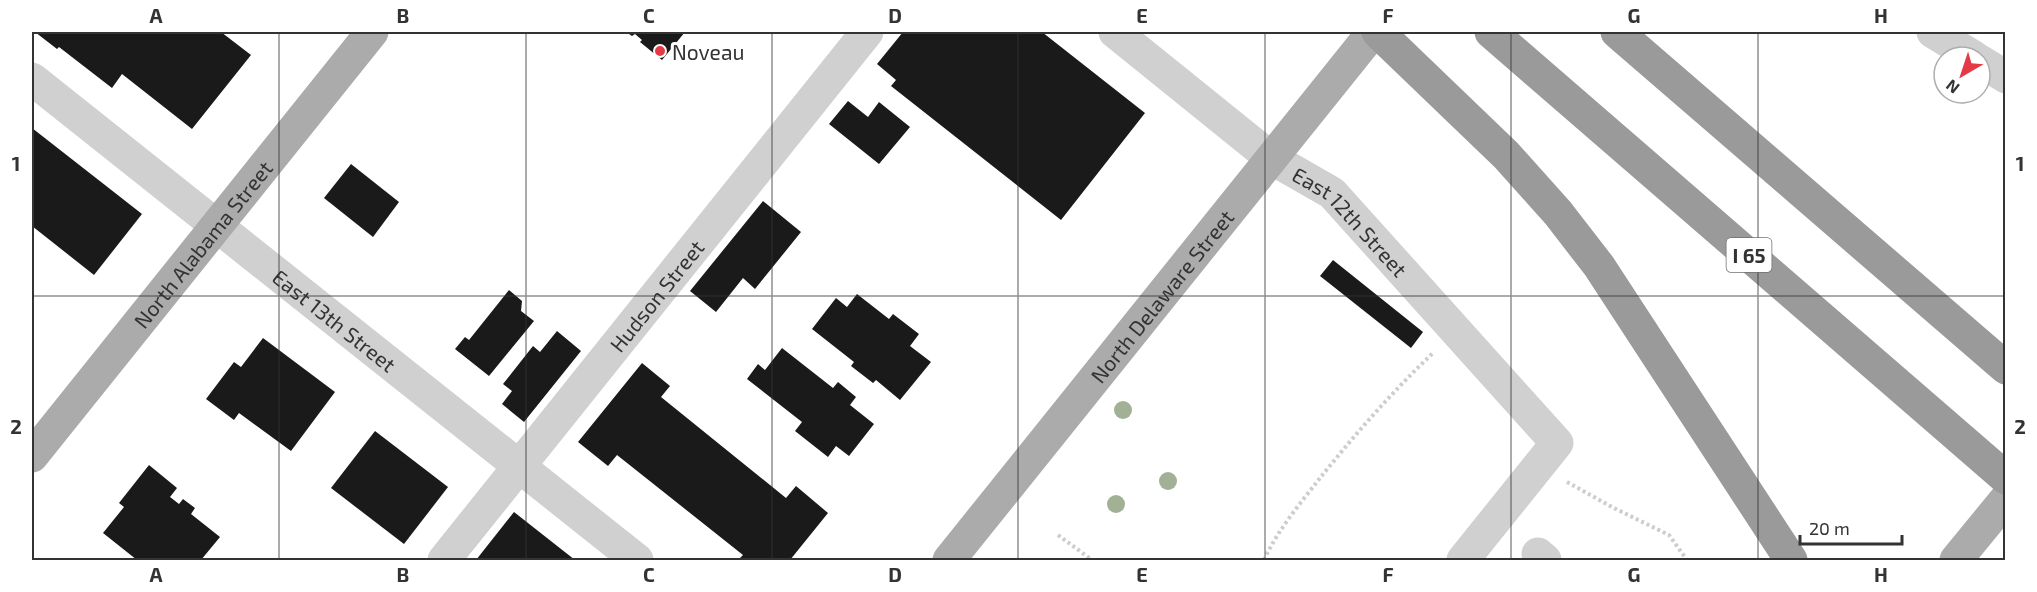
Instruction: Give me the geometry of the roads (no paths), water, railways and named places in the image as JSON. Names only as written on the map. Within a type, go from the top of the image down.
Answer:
[{"type":"highway","points":[[1378,32],[1499,147],[1558,213],[1599,266],[1791,561]]},
{"type":"highway","name":"I 65","points":[[1491,32],[2006,478]]},
{"type":"highway","points":[[1617,32],[2006,368]]},
{"type":"main road","name":"North Alabama Street","points":[[32,456],[372,32]]},
{"type":"main road","name":"North Delaware Street","points":[[949,561],[1373,32]]},
{"type":"main road","points":[[1956,561],[2006,499]]},
{"type":"street","name":"Hudson Street","points":[[444,561],[867,32]]},
{"type":"street","name":"East 12th Street","points":[[1115,32],[1271,158],[1332,193],[1551,450],[1463,561]]},
{"type":"street","points":[[1933,32],[1954,45]]},
{"type":"street","points":[[1992,68],[2006,77]]},
{"type":"street","name":"East 13th Street","points":[[32,79],[637,561]]},
{"type":"place","name":"Noveau","points":[[660,51]]}]
